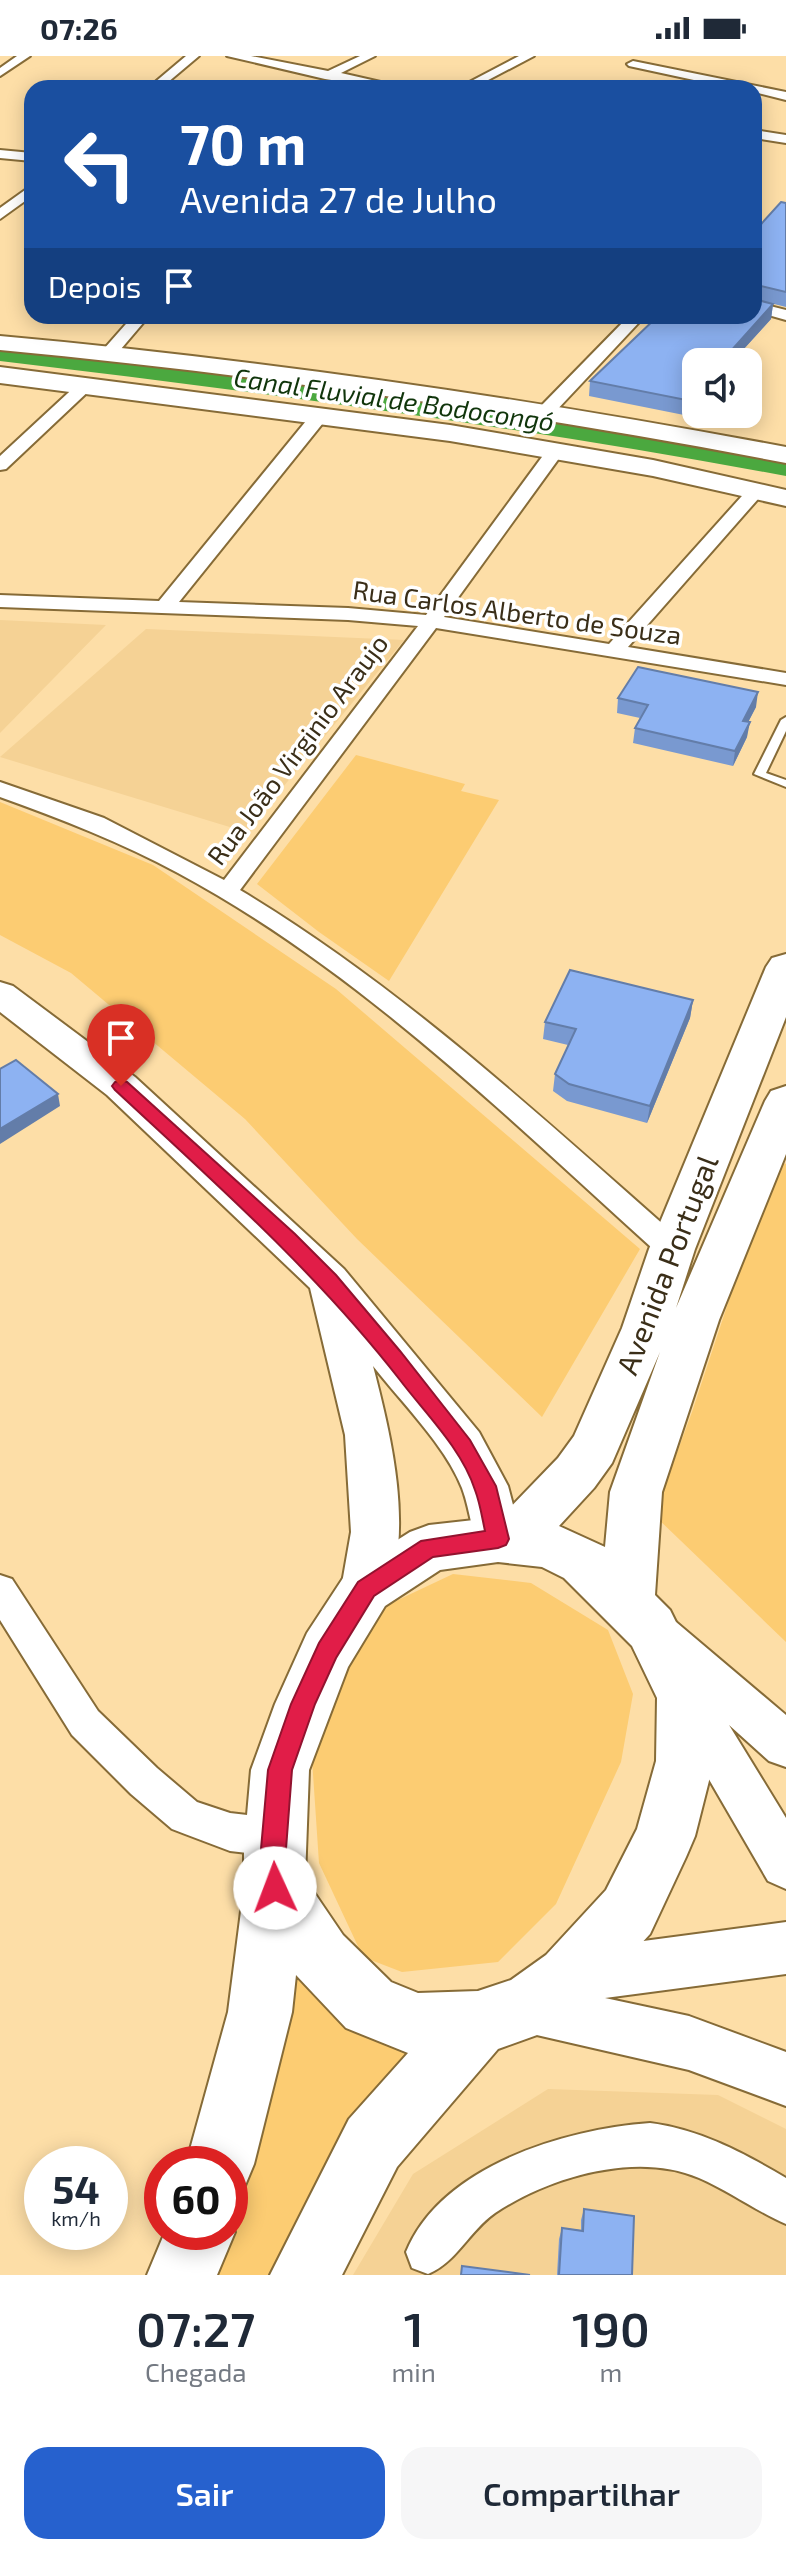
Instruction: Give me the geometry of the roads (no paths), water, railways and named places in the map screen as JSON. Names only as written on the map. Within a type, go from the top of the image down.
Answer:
[{"type":"main road","points":[[0,343],[109,353],[547,410],[786,455]]},
{"type":"main road","points":[[0,375],[321,414],[556,450],[786,498]]},
{"type":"main road","name":"Avenida Portugal","points":[[506,1540],[576,1473],[601,1431],[646,1328],[672,1249],[786,967]]},
{"type":"main road","points":[[0,994],[121,1086],[329,1280],[463,1446],[485,1486],[506,1540]]},
{"type":"main road","name":"Avenida Portugal","points":[[639,1616],[636,1492],[695,1320],[786,1101]]},
{"type":"main road","points":[[225,2146],[260,2012],[275,1862],[280,1770],[303,1704],[327,1651],[366,1589],[375,1532],[368,1435],[329,1280]]},
{"type":"main road","points":[[305,2275],[373,2143],[525,2002],[628,1912],[665,1836],[685,1761],[685,1697],[639,1616],[583,1561],[547,1545],[506,1540],[429,1548],[366,1589]]},
{"type":"main road","points":[[275,1862],[321,1957],[369,2005],[418,2025],[525,2002]]},
{"type":"main road","points":[[182,2275],[192,2250]]},
{"type":"street","points":[[0,73],[24,56]]},
{"type":"street","points":[[164,80],[193,56]]},
{"type":"street","points":[[233,56],[360,80]]},
{"type":"street","points":[[316,80],[369,56]]},
{"type":"street","points":[[480,80],[528,56]]},
{"type":"street","points":[[633,64],[708,80]]},
{"type":"street","points":[[655,80],[668,72]]},
{"type":"street","points":[[762,135],[786,139]]},
{"type":"street","points":[[0,154],[24,156]]},
{"type":"street","points":[[4,223],[24,199]]},
{"type":"street","points":[[762,308],[786,315]]},
{"type":"street","points":[[109,353],[134,324]]},
{"type":"street","points":[[547,410],[629,324]]},
{"type":"street","points":[[0,465],[87,384]]},
{"type":"street","points":[[164,608],[321,414]]},
{"type":"street","name":"Rua João Virginio Araujo","points":[[228,890],[381,690],[556,450]]},
{"type":"street","points":[[615,650],[756,491]]},
{"type":"street","name":"Rua Carlos Alberto de Souza","points":[[0,601],[348,614],[429,621],[786,679]]},
{"type":"street","points":[[0,789],[51,804],[111,830],[228,890],[331,960],[457,1062],[672,1249]]},
{"type":"street","points":[[0,1590],[85,1723],[185,1816],[230,1832],[275,1862]]},
{"type":"street","points":[[639,1616],[786,1745]]},
{"type":"street","points":[[685,1697],[786,1864]]},
{"type":"street","points":[[525,2002],[786,1948]]},
{"type":"street","points":[[525,2002],[689,2043],[786,2079]]},
{"type":"street","points":[[428,2252],[472,2202],[503,2184],[538,2168],[629,2145],[667,2146],[724,2166],[786,2202]]},
{"type":"lane","points":[[786,720],[760,774],[786,784]]},
{"type":"water","name":"Canal Fluvial de Bodocongó","points":[[0,347],[438,399],[786,456],[786,476],[394,412],[0,361]]}]
